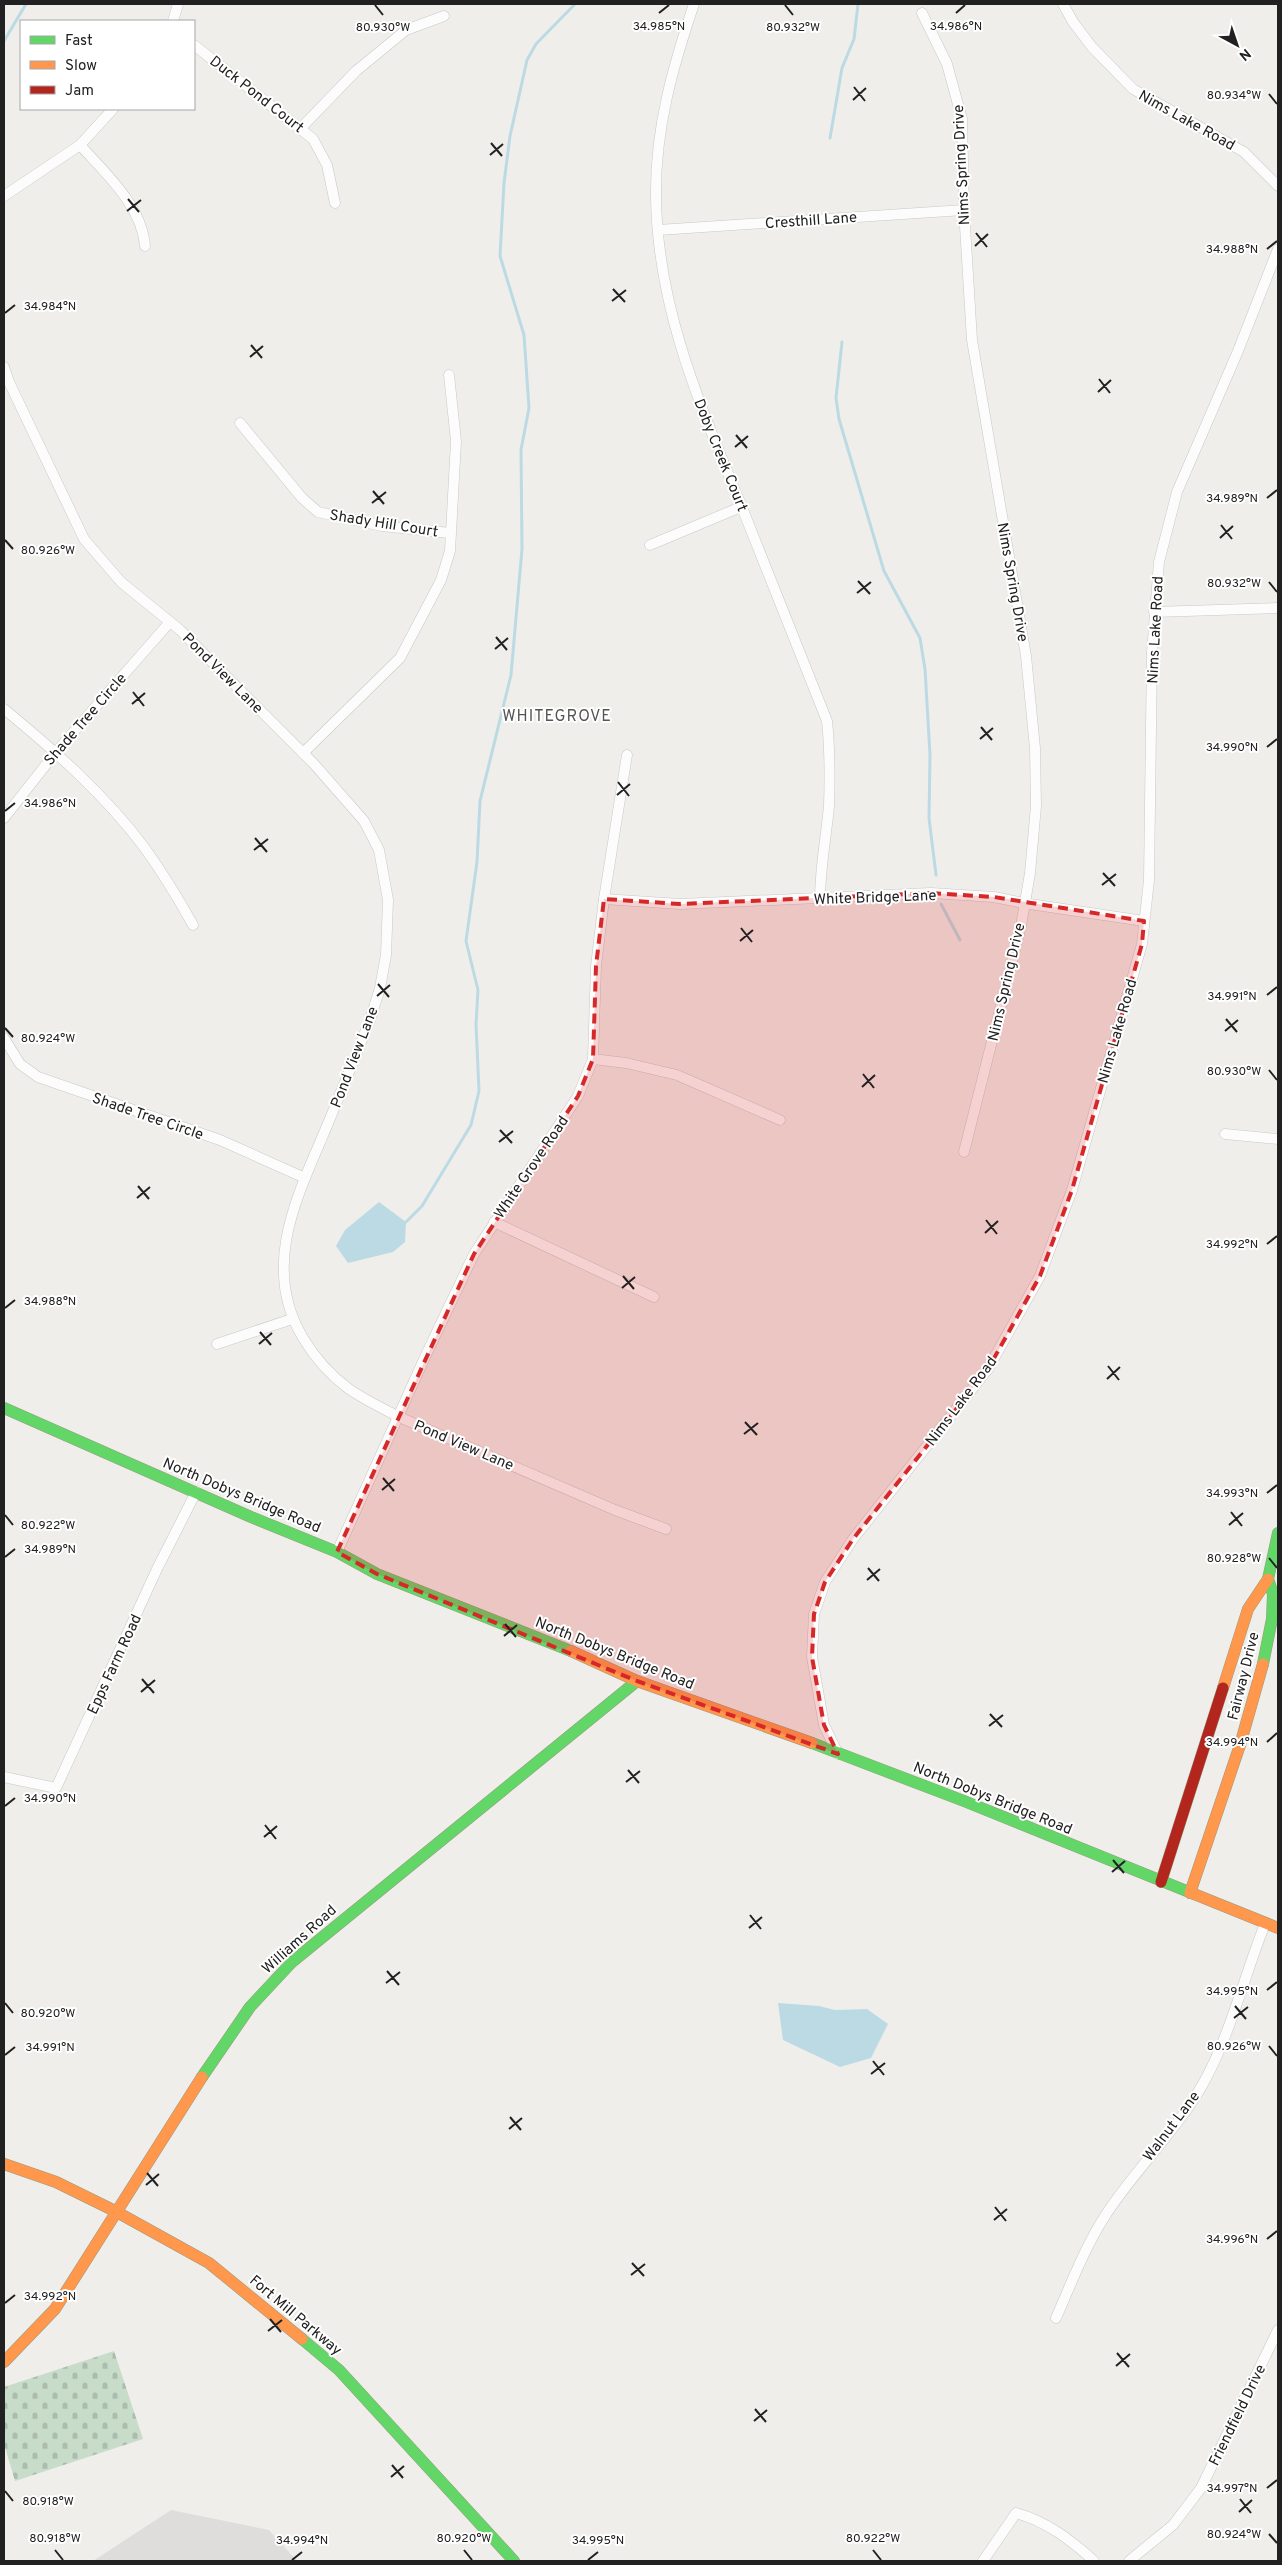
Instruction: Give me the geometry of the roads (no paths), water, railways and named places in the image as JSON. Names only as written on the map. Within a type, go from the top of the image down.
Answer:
[{"type":"street","points":[[173,20],[178,4]]},
{"type":"street","name":"Doby Creek Court","points":[[694,4],[672,69],[660,134],[656,194],[660,255],[670,316],[690,376],[826,721],[831,755],[828,808],[820,876],[820,900]]},
{"type":"street","name":"Nims Lake Road","points":[[1064,4],[1073,22],[1092,47],[1133,90],[1244,152],[1278,186]]},
{"type":"street","name":"Nims Spring Drive","points":[[922,13],[947,64],[962,119],[964,210],[972,340],[1026,656],[1035,748],[1036,806],[1030,873],[1023,904],[1021,926],[964,1152]]},
{"type":"street","points":[[301,128],[356,71],[406,30],[444,16]]},
{"type":"street","name":"Duck Pond Court","points":[[195,46],[313,139],[327,165],[335,203]]},
{"type":"street","points":[[4,196],[80,145],[112,110]]},
{"type":"street","points":[[80,145],[119,189],[144,230],[145,246]]},
{"type":"street","name":"Cresthill Lane","points":[[658,230],[964,210]]},
{"type":"street","name":"Nims Lake Road","points":[[838,1754],[824,1725],[812,1657],[814,1614],[825,1582],[853,1539],[988,1369],[1040,1276],[1072,1190],[1142,944],[1150,836],[1154,612],[1159,562],[1177,492],[1238,352],[1278,249]]},
{"type":"street","name":"Pond View Lane","points":[[4,367],[9,382],[84,539],[121,582],[169,622],[303,753],[364,821],[379,850],[388,900],[386,955],[378,996],[370,1020],[291,1216],[284,1254],[283,1275],[292,1318],[314,1356],[332,1375],[366,1400],[615,1510],[666,1529]]},
{"type":"street","points":[[303,753],[400,658],[441,580],[450,551],[456,441],[449,375]]},
{"type":"street","name":"Shady Hill Court","points":[[240,423],[302,498],[318,512],[382,526],[450,534]]},
{"type":"street","points":[[650,545],[741,507]]},
{"type":"street","points":[[1154,612],[1278,608]]},
{"type":"street","name":"Shade Tree Circle","points":[[4,818],[56,752],[169,622]]},
{"type":"street","points":[[4,709],[56,752],[144,847],[193,925]]},
{"type":"street","name":"White Grove Road","points":[[337,1552],[474,1254],[578,1096],[593,1059],[596,966],[604,899],[627,755]]},
{"type":"street","name":"White Bridge Lane","points":[[604,899],[680,904],[820,900],[931,893],[994,897],[1023,904],[1144,921]]},
{"type":"street","name":"Shade Tree Circle","points":[[4,1038],[20,1064],[38,1077],[220,1140],[305,1178]]},
{"type":"street","points":[[593,1059],[626,1063],[677,1075],[780,1120]]},
{"type":"street","points":[[1225,1134],[1278,1139]]},
{"type":"street","points":[[494,1222],[654,1297]]},
{"type":"street","points":[[217,1344],[292,1318]]},
{"type":"street","name":"North Dobys Bridge Road","points":[[4,1408],[337,1552],[377,1574],[583,1656],[637,1681],[759,1723],[964,1801],[1160,1882],[1278,1928]]},
{"type":"street","name":"Epps Farm Road","points":[[4,1777],[56,1788],[157,1569],[196,1492]]},
{"type":"street","name":"Fairway Drive","points":[[1190,1893],[1237,1754],[1266,1653],[1272,1619],[1273,1594],[1268,1579],[1278,1534]]},
{"type":"street","name":"Fairway Drive","points":[[1160,1882],[1212,1730],[1238,1638],[1256,1591],[1268,1579]]},
{"type":"street","name":"Williams Road","points":[[4,2362],[55,2309],[115,2211],[250,2007],[292,1962],[637,1681]]},
{"type":"street","name":"Walnut Lane","points":[[1056,2318],[1104,2217],[1135,2174],[1178,2122],[1204,2082],[1222,2043],[1266,1924]]},
{"type":"street","name":"Fort Mill Parkway","points":[[4,2164],[56,2182],[115,2211],[209,2263],[339,2370],[514,2561]]},
{"type":"street","name":"Friendfield Drive","points":[[1129,2561],[1172,2525],[1201,2488],[1278,2330]]},
{"type":"street","points":[[983,2561],[1016,2513],[1041,2522],[1078,2546],[1094,2561]]},
{"type":"water","points":[[379,1202],[406,1222],[405,1242],[393,1252],[348,1263],[336,1246],[345,1230]]},
{"type":"water","points":[[778,2003],[819,2006],[835,2010],[867,2009],[888,2024],[871,2058],[840,2067],[783,2040]]},
{"type":"waterway","points":[[4,41],[26,4]]},
{"type":"waterway","points":[[406,1222],[422,1206],[471,1125],[479,1091],[476,1024],[478,990],[466,941],[477,862],[480,801],[511,675],[522,549],[521,450],[529,408],[524,335],[500,256],[504,183],[510,136],[527,60],[536,44],[575,4]]},
{"type":"waterway","points":[[830,138],[842,68],[854,39],[858,4]]},
{"type":"waterway","points":[[842,342],[836,398],[839,419],[884,571],[920,638],[925,669],[930,755],[929,818],[936,875]]},
{"type":"waterway","points":[[941,904],[960,940]]},
{"type":"district","name":"WHITEGROVE","points":[[557,715]]}]
